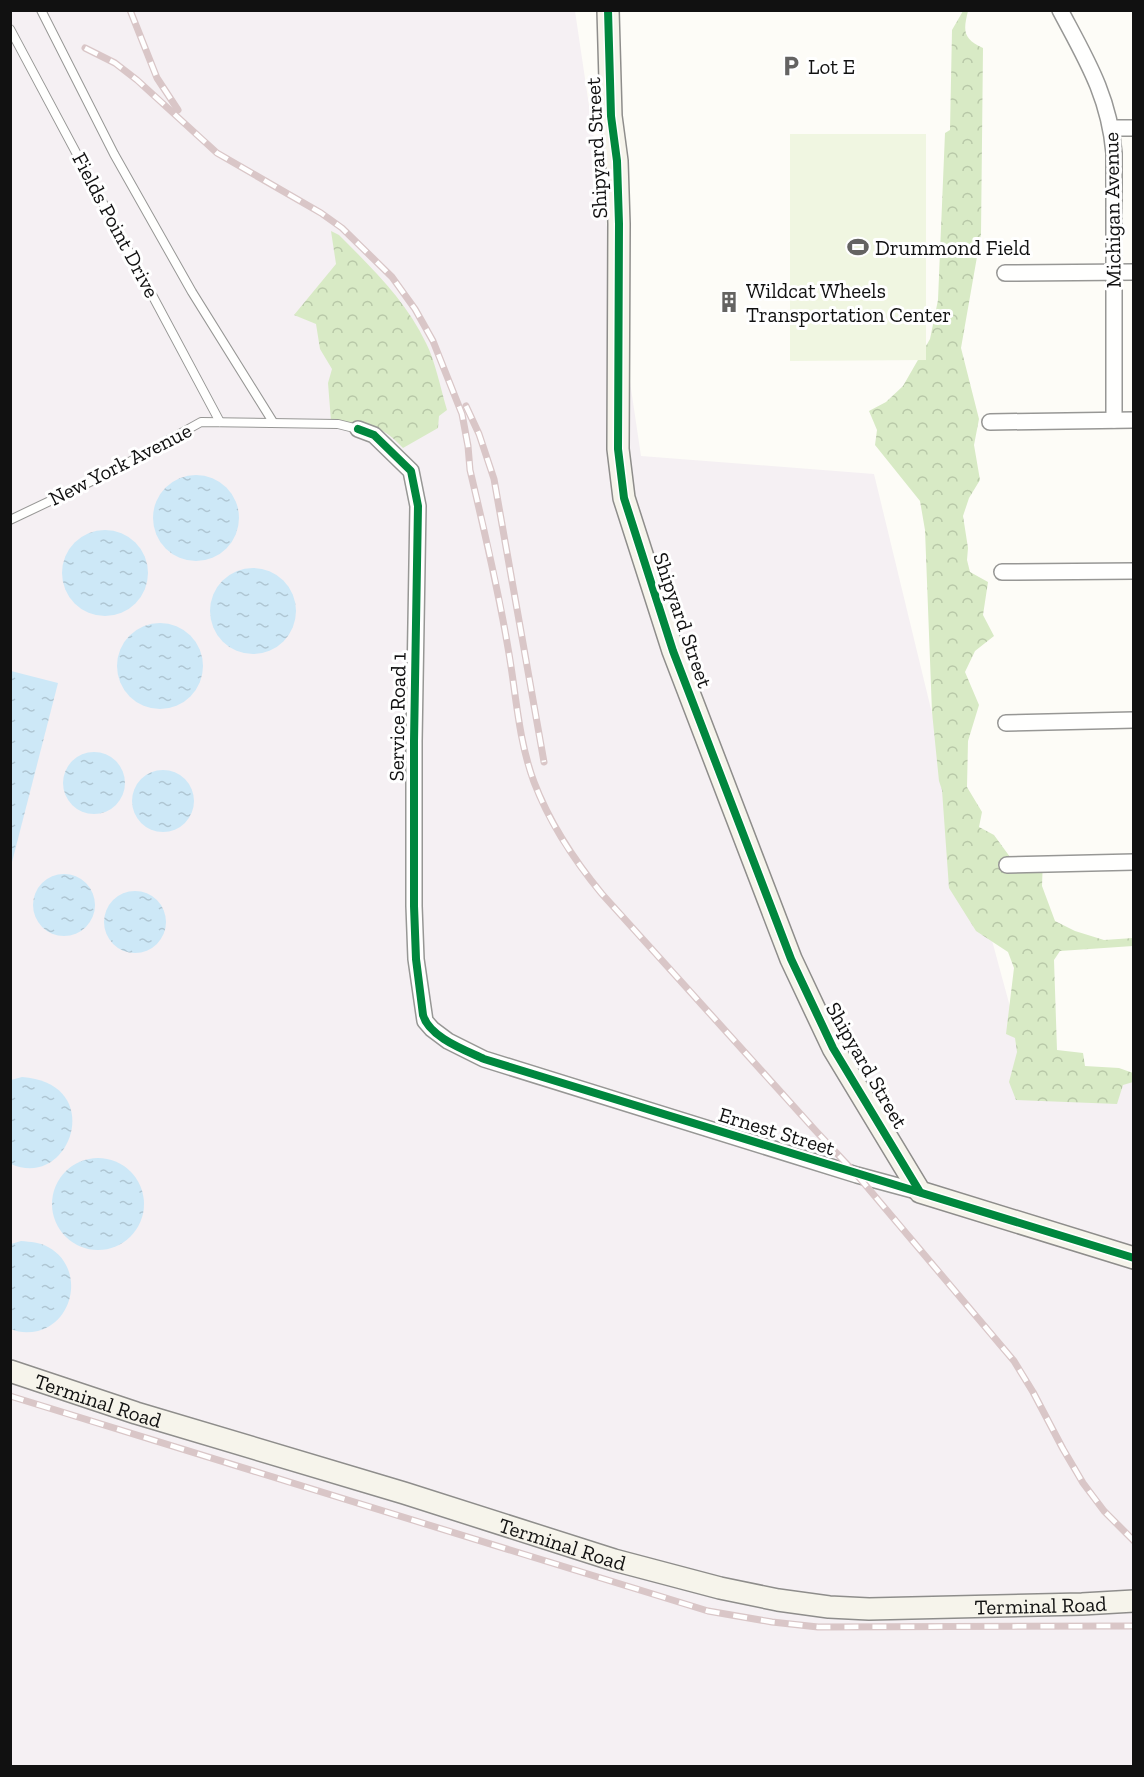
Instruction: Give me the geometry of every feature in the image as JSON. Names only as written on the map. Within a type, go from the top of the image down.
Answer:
[{"type":"street","name":"Shipyard Street","points":[[608,10],[611,116],[617,161],[619,224],[618,449],[624,498],[673,651],[791,960],[833,1048],[920,1192]]},
{"type":"street","name":"Michigan Avenue","points":[[1060,10],[1092,68],[1105,101],[1112,128],[1114,153],[1114,420]]},
{"type":"street","points":[[1112,128],[1134,128]]},
{"type":"street","points":[[1005,273],[1134,272]]},
{"type":"street","points":[[990,422],[1134,420]]},
{"type":"street","name":"New York Avenue","points":[[358,429],[374,435]]},
{"type":"street","name":"Service Road 1","points":[[374,435],[411,471],[418,506],[414,906],[416,959],[423,1015]]},
{"type":"street","points":[[1002,572],[1134,571]]},
{"type":"street","points":[[1006,723],[1134,720]]},
{"type":"street","points":[[1007,865],[1134,862]]},
{"type":"street","name":"Ernest Street","points":[[423,1015],[432,1029],[448,1041],[484,1059],[1134,1258]]},
{"type":"street","name":"Terminal Road","points":[[10,1371],[136,1413],[404,1493],[614,1560],[720,1588],[778,1600],[829,1607],[869,1609],[1134,1601]]},
{"type":"lane","points":[[41,10],[114,153],[192,292],[273,422]]},
{"type":"lane","name":"Fields Point Drive","points":[[10,29],[220,422]]},
{"type":"lane","name":"New York Avenue","points":[[10,520],[113,471],[201,422],[338,424],[358,429]]},
{"type":"shaded area","points":[[11,11],[575,11],[641,456],[874,474],[946,771],[1028,1073],[1133,1080],[1133,1766],[11,1766]]},
{"type":"green space","points":[[963,11],[968,11],[965,29],[968,38],[983,48],[981,234],[961,348],[979,419],[974,445],[980,480],[969,498],[963,516],[970,572],[988,582],[983,615],[994,636],[975,651],[965,672],[979,705],[968,741],[967,787],[982,812],[979,827],[994,835],[1010,857],[1043,858],[1042,886],[1055,921],[1075,931],[1104,940],[1133,938],[1133,946],[1060,951],[1054,960],[1057,1050],[1083,1053],[1085,1066],[1119,1068],[1133,1073],[1133,1082],[1123,1085],[1117,1104],[1016,1100],[1009,1082],[1017,1052],[1015,1038],[1006,1034],[1014,968],[1008,952],[976,931],[949,888],[942,790],[939,781],[932,712],[925,530],[920,501],[875,445],[877,430],[869,411],[886,402],[903,386],[930,339],[938,300],[945,133],[950,130],[952,30]]},
{"type":"green space","name":"Drummond Field","points":[[790,134],[926,134],[926,360],[790,361]]},
{"type":"green space","points":[[331,231],[339,235],[351,247],[398,299],[418,328],[432,358],[447,410],[439,416],[438,428],[403,448],[385,433],[370,426],[331,421],[328,383],[332,369],[320,349],[316,324],[294,315],[336,264]]},
{"type":"water","points":[[196,475],[220,482],[232,494],[239,518],[232,542],[220,554],[196,561],[172,554],[160,542],[153,518],[160,494],[172,482]]},
{"type":"water","points":[[105,530],[129,537],[141,549],[148,573],[141,597],[129,609],[105,616],[81,609],[69,597],[62,573],[69,549],[81,537]]},
{"type":"water","points":[[253,568],[277,575],[289,587],[296,611],[289,635],[277,647],[253,654],[229,647],[217,635],[210,611],[217,587],[229,575]]},
{"type":"water","points":[[160,623],[184,630],[196,642],[203,666],[196,690],[184,702],[160,709],[136,702],[124,690],[117,666],[124,642],[136,630]]},
{"type":"water","points":[[10,671],[58,683],[11,866]]},
{"type":"water","points":[[94,752],[106,754],[116,761],[123,771],[125,783],[123,795],[116,805],[106,812],[94,814],[82,812],[72,805],[65,795],[63,783],[65,771],[72,761],[82,754]]},
{"type":"water","points":[[163,770],[175,772],[185,779],[192,789],[194,801],[192,813],[185,823],[175,830],[163,832],[151,830],[141,823],[134,813],[132,801],[134,789],[141,779],[151,772]]},
{"type":"water","points":[[64,874],[76,876],[86,883],[93,893],[95,905],[93,917],[86,927],[76,934],[64,936],[52,934],[42,927],[35,917],[33,905],[35,893],[42,883],[52,876]]},
{"type":"water","points":[[135,891],[147,893],[157,900],[164,910],[166,922],[164,934],[157,944],[147,951],[135,953],[123,951],[113,944],[106,934],[104,922],[106,910],[113,900],[123,893]]},
{"type":"water","points":[[22,1077],[49,1084],[65,1097],[72,1114],[71,1133],[63,1150],[50,1163],[32,1168],[11,1164],[11,1080]]},
{"type":"water","points":[[98,1158],[115,1162],[130,1172],[140,1187],[144,1204],[140,1221],[130,1236],[115,1246],[98,1250],[81,1246],[66,1236],[56,1221],[52,1204],[56,1187],[66,1172],[81,1162]]},
{"type":"water","points":[[21,1241],[35,1242],[48,1247],[67,1267],[71,1279],[71,1292],[61,1316],[51,1325],[35,1332],[11,1329],[11,1244]]},
{"type":"railway","points":[[130,10],[157,78],[178,110]]},
{"type":"railway","points":[[85,48],[115,63],[137,80],[217,153],[321,213],[342,228],[392,277],[415,309],[433,341],[462,414],[470,470],[504,626],[524,749],[534,782],[555,827],[572,855],[602,894],[857,1175],[1014,1361],[1083,1483],[1104,1511],[1134,1541]]},
{"type":"railway","points":[[466,406],[479,434],[494,479],[544,762]]},
{"type":"railway","points":[[10,1396],[708,1611],[818,1627],[1134,1626]]},
{"type":"cycle path","points":[[608,10],[611,116],[617,161],[619,224],[618,449],[624,498],[673,651],[791,959],[833,1048],[920,1192]]},
{"type":"cycle path","points":[[358,429],[374,435],[411,471],[418,506],[414,906],[416,959],[423,1015],[432,1030],[449,1042],[484,1059],[1134,1258]]},
{"type":"place","name":"Lot E","points":[[791,66]]},
{"type":"place","name":"Drummond Field","points":[[858,247]]},
{"type":"place","name":"Wildcat Wheels Transportation Center","points":[[729,302]]}]
